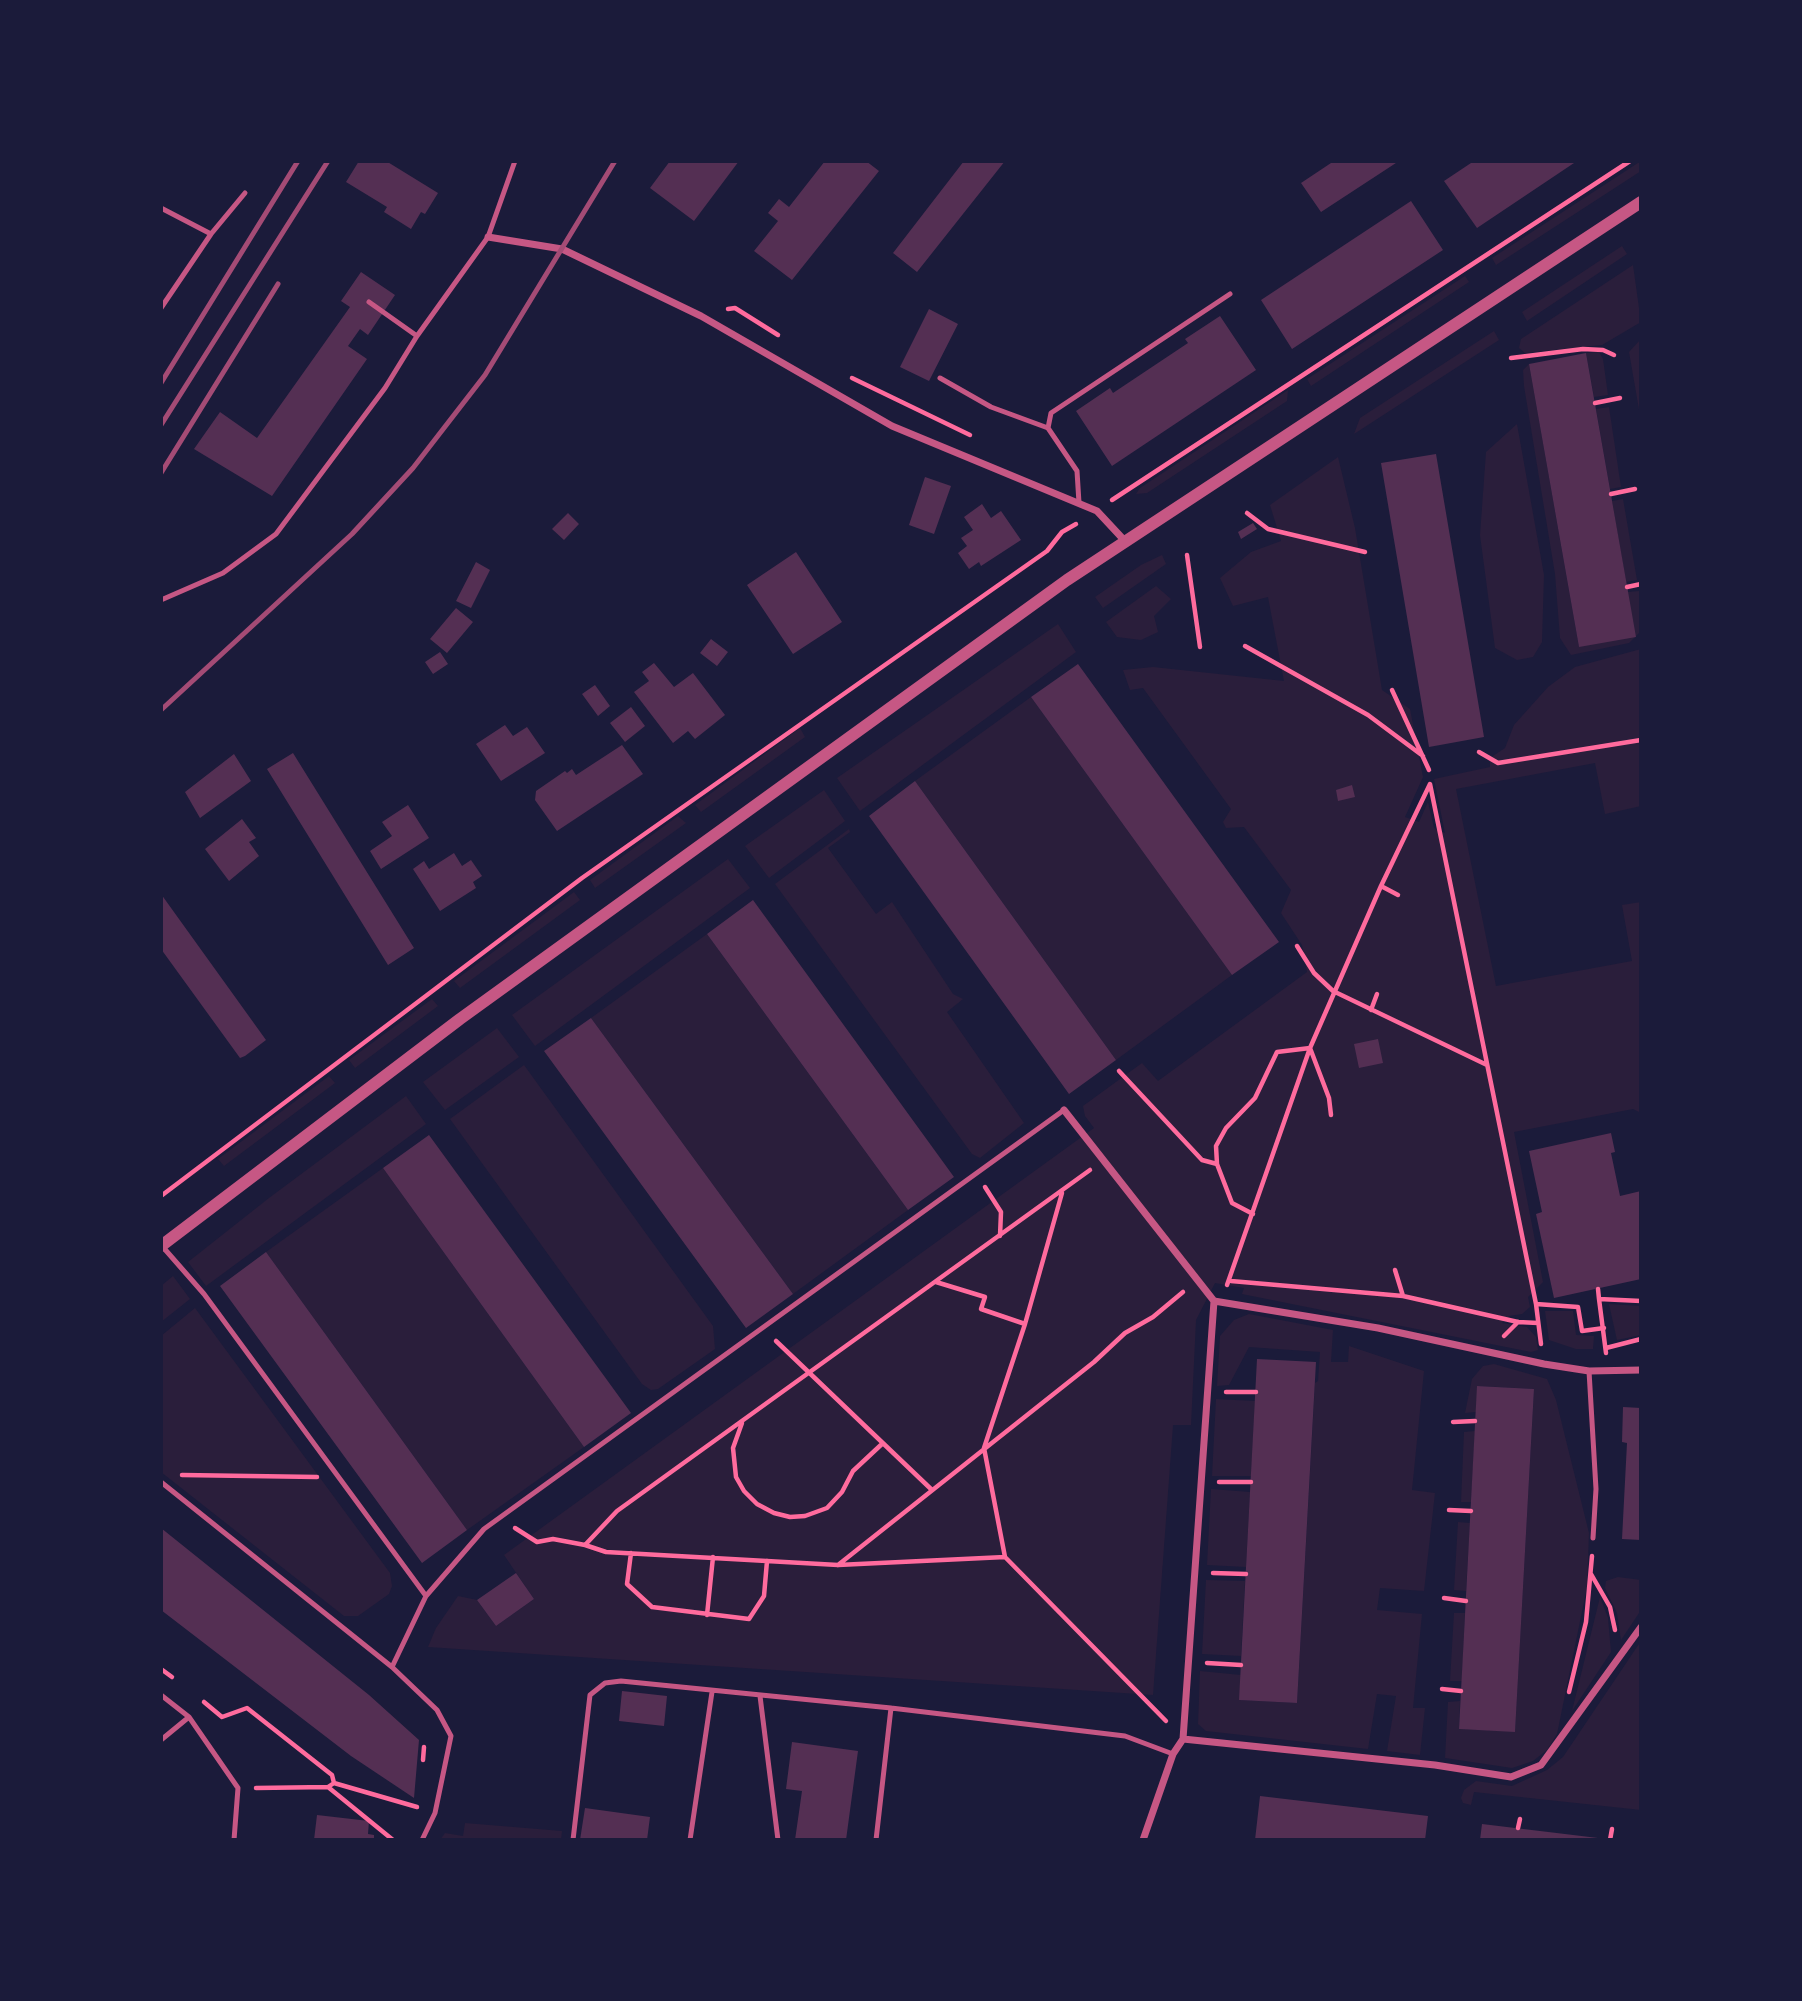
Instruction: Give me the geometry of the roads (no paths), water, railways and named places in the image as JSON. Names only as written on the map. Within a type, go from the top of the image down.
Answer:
[{"type":"street","points":[[161,1246],[460,1019],[1124,540],[1641,202]]},
{"type":"street","points":[[488,237],[562,249],[701,316],[892,426],[1097,511],[1124,540]]},
{"type":"street","points":[[1064,1110],[1213,1301],[1378,1328],[1544,1364],[1589,1371],[1641,1370]]},
{"type":"street","points":[[1143,1840],[1173,1754],[1183,1739],[1213,1301]]},
{"type":"street","points":[[1183,1739],[1435,1765],[1510,1777],[1541,1765],[1641,1627]]},
{"type":"lane","points":[[161,600],[223,573],[276,534],[384,388],[417,336],[488,237],[515,161]]},
{"type":"lane","points":[[161,308],[211,234],[245,193]]},
{"type":"lane","points":[[161,208],[211,234]]},
{"type":"lane","points":[[1048,428],[1051,413],[1230,294]]},
{"type":"lane","points":[[369,302],[417,336]]},
{"type":"lane","points":[[940,377],[991,407],[1048,428],[1077,471],[1079,503]]},
{"type":"lane","points":[[392,1667],[426,1596],[484,1529],[1064,1110]]},
{"type":"lane","points":[[161,1246],[204,1294],[426,1596]]},
{"type":"lane","points":[[1589,1371],[1596,1489],[1593,1538]]},
{"type":"lane","points":[[161,1482],[392,1667],[437,1710],[451,1736],[435,1813],[422,1840]]},
{"type":"lane","points":[[573,1840],[590,1695],[605,1683],[621,1681],[891,1708],[1125,1737],[1173,1754]]},
{"type":"lane","points":[[690,1840],[712,1692]]},
{"type":"lane","points":[[161,1695],[189,1717],[238,1788],[234,1840]]},
{"type":"lane","points":[[760,1696],[778,1840]]},
{"type":"lane","points":[[876,1840],[891,1708]]},
{"type":"lane","points":[[161,1740],[189,1717]]},
{"type":"railway","points":[[161,383],[298,161]]},
{"type":"railway","points":[[161,425],[328,161]]},
{"type":"railway","points":[[161,710],[352,534],[413,468],[485,375],[615,161]]},
{"type":"railway","points":[[161,473],[278,284]]}]
